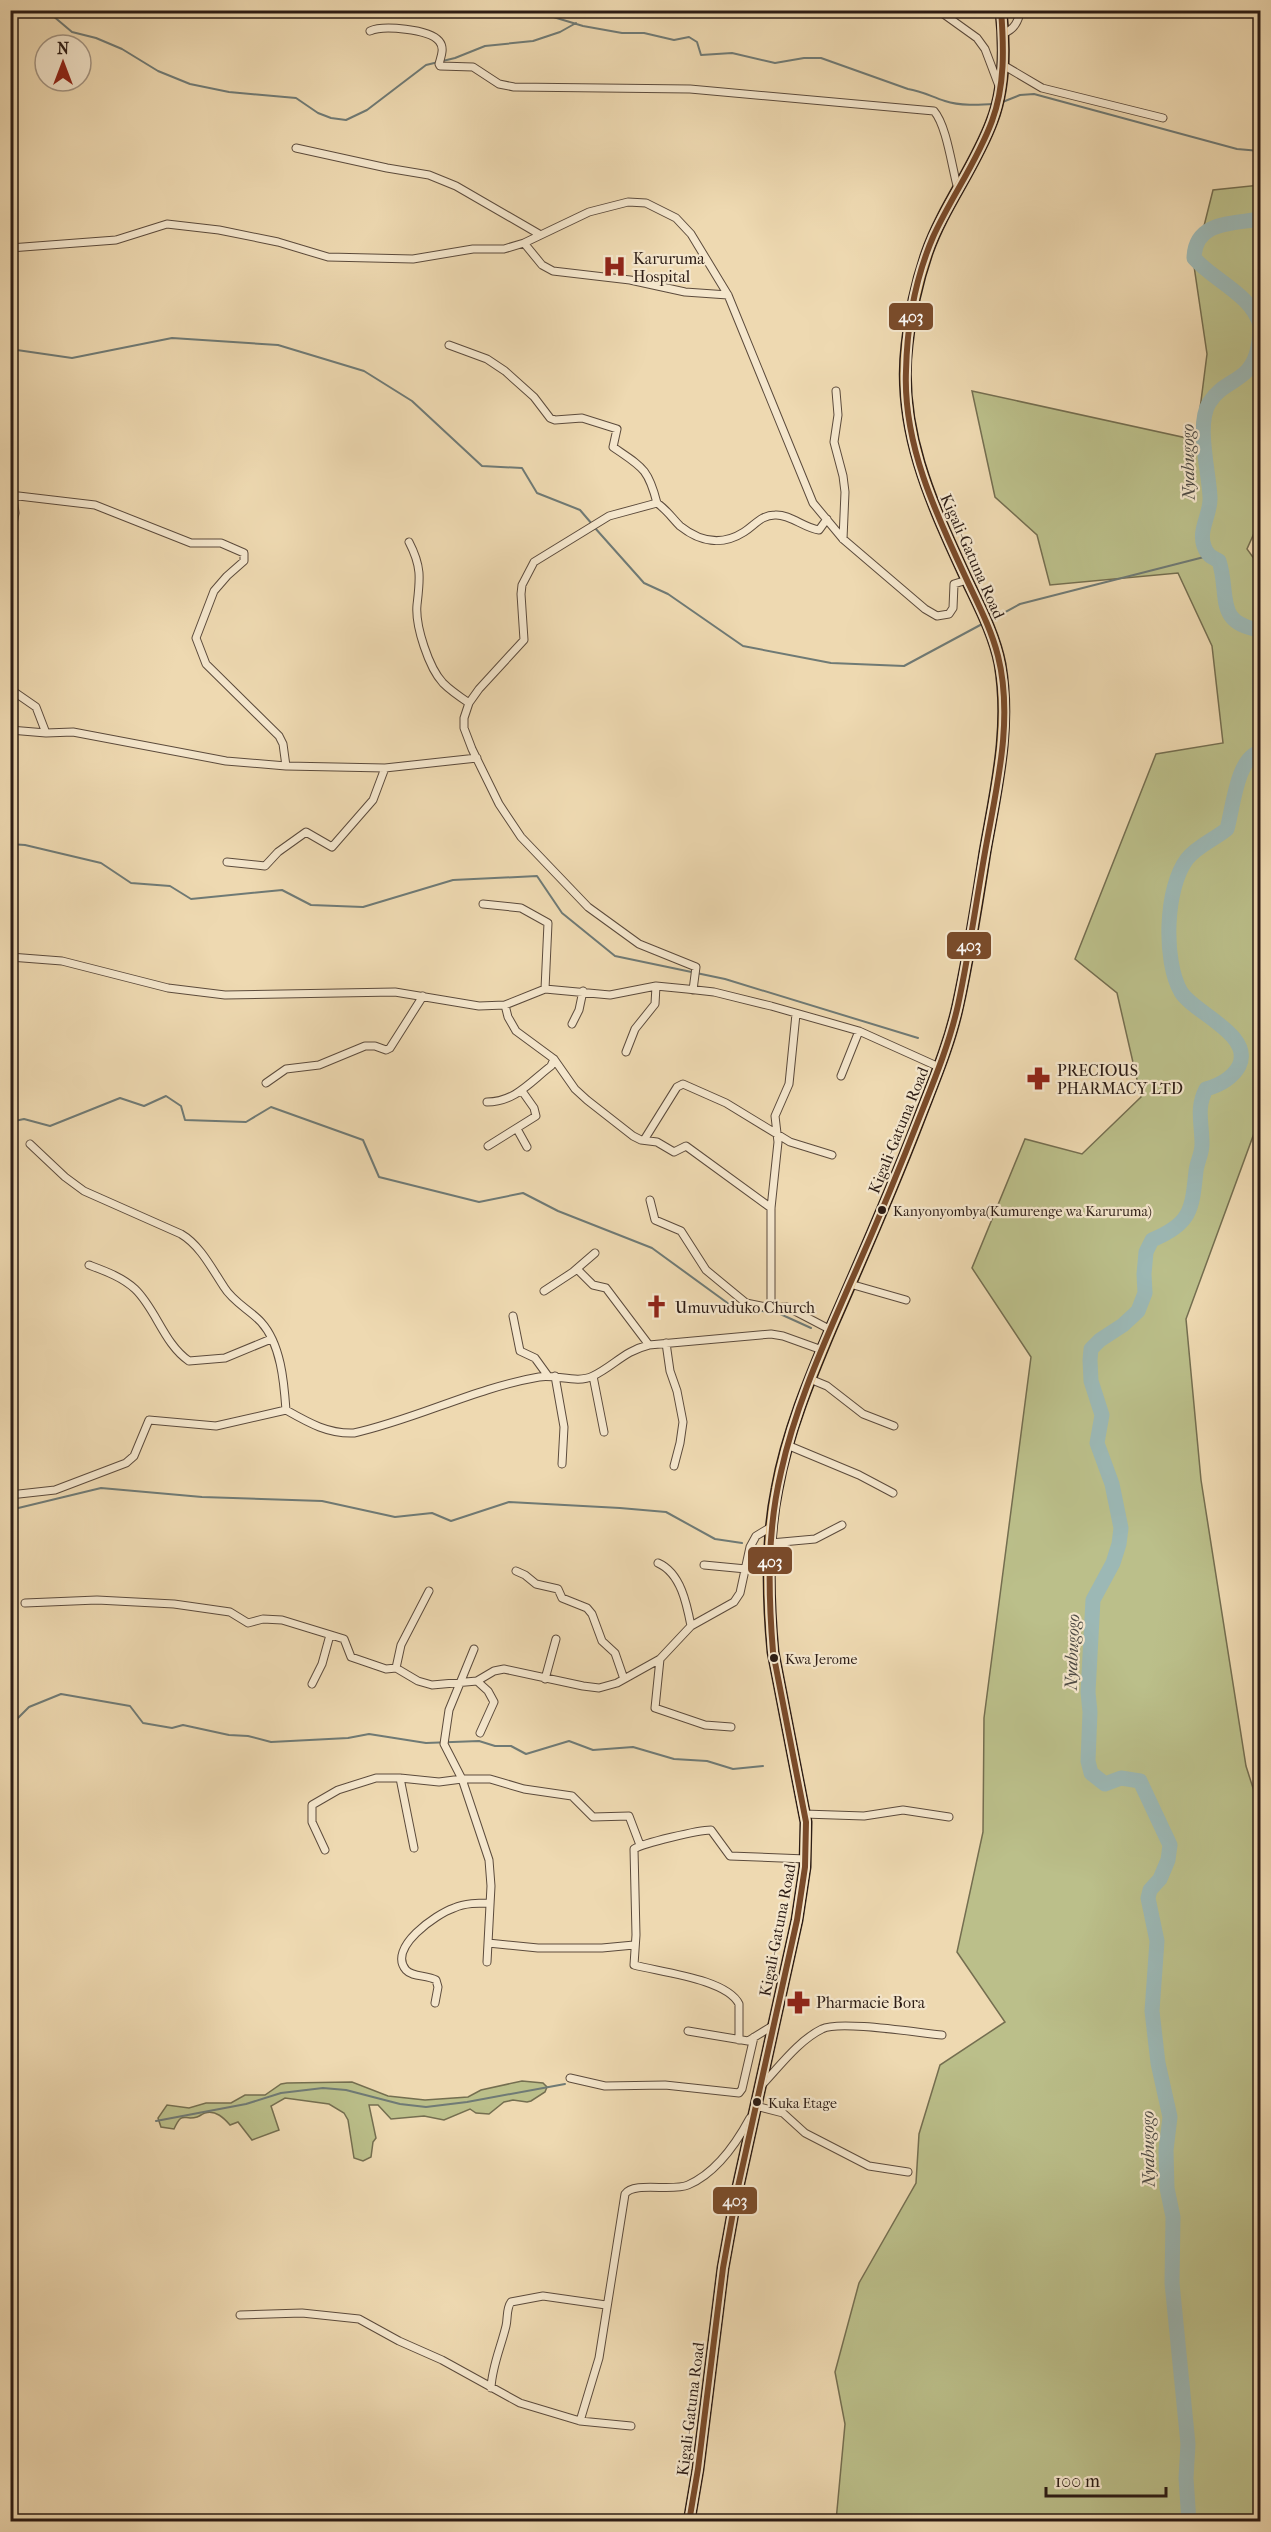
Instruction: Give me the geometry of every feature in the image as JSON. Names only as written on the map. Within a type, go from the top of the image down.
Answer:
[{"type":"highway","name":"Kigali-Gatuna Road","points":[[688,2522],[698,2469],[725,2258],[736,2196],[803,1890],[806,1859],[804,1814],[770,1626],[771,1527],[776,1493],[787,1445],[810,1379],[950,1039],[999,783],[1004,705],[1000,664],[993,636],[933,506],[919,470],[907,418],[904,387],[913,307],[926,254],[992,121],[1003,65],[1004,33],[1001,10]]},
{"type":"street","points":[[938,10],[977,38],[985,49],[1000,88]]},
{"type":"street","points":[[1004,33],[1010,31],[1017,23],[1021,10]]},
{"type":"street","points":[[370,31],[382,27],[428,34],[440,42],[443,50],[440,66],[473,67],[506,86],[690,89],[934,111],[943,130],[957,189]]},
{"type":"street","points":[[1003,65],[1042,88],[1163,118]]},
{"type":"street","points":[[296,148],[429,175],[456,186],[539,234]]},
{"type":"street","points":[[10,248],[116,240],[168,224],[219,230],[278,242],[328,257],[413,259],[461,250],[504,249],[524,243],[571,218],[607,206],[628,202],[646,203],[676,218],[691,234],[728,295],[813,502],[843,539],[937,616],[949,614],[954,608],[954,584],[967,580]]},
{"type":"street","points":[[524,243],[542,265],[553,271],[630,280],[685,292],[728,295]]},
{"type":"street","points":[[449,345],[487,359],[506,371],[534,397],[550,418],[555,420],[582,418],[617,429],[613,447],[642,467],[649,477],[657,504]]},
{"type":"street","points":[[837,391],[838,416],[834,442],[845,492],[843,539]]},
{"type":"street","points":[[10,541],[15,513],[12,495],[95,505],[190,543],[221,543],[244,553],[244,561],[214,591],[196,638],[206,664],[279,736],[283,744],[286,766]]},
{"type":"street","points":[[693,990],[696,967],[639,944],[610,924],[588,907],[521,837],[499,804],[464,728],[464,718],[479,689],[524,640],[522,585],[534,562],[609,516],[657,504],[666,509],[681,526],[695,536],[726,542],[748,529],[762,517],[779,514],[819,530],[827,519]]},
{"type":"street","points":[[409,542],[418,559],[420,577],[418,624],[430,661],[442,682],[470,703]]},
{"type":"street","points":[[10,689],[36,707],[46,733]]},
{"type":"street","points":[[10,730],[46,733],[73,732],[226,762],[286,766],[385,768],[477,758]]},
{"type":"street","points":[[227,862],[265,866],[278,852],[306,832],[332,847],[373,800],[385,768]]},
{"type":"street","points":[[483,904],[521,908],[548,923],[550,927],[545,955],[545,989]]},
{"type":"street","points":[[10,957],[62,961],[168,988],[195,992],[274,995],[372,991],[423,996],[479,1006],[505,1005],[545,989],[610,995],[656,986],[693,990],[734,997],[859,1031],[939,1067]]},
{"type":"street","points":[[626,1052],[635,1029],[655,1004],[656,986]]},
{"type":"street","points":[[573,1024],[583,991]]},
{"type":"street","points":[[266,1083],[286,1069],[319,1065],[365,1046],[375,1046],[386,1050],[390,1048],[423,996]]},
{"type":"street","points":[[505,1005],[516,1031],[554,1059],[575,1089],[626,1131],[644,1140],[657,1142],[674,1152],[686,1146],[771,1208]]},
{"type":"street","points":[[771,1308],[771,1208],[778,1155],[775,1116],[789,1084],[796,1014]]},
{"type":"street","points":[[841,1076],[859,1031]]},
{"type":"street","points":[[487,1102],[500,1102],[522,1091],[550,1066],[554,1059]]},
{"type":"street","points":[[644,1140],[681,1084],[726,1103],[790,1142],[832,1155]]},
{"type":"street","points":[[488,1146],[536,1116],[534,1108],[522,1091]]},
{"type":"street","points":[[517,1129],[526,1147]]},
{"type":"street","points":[[30,1144],[65,1178],[84,1191],[186,1237],[209,1264],[226,1290],[263,1324],[282,1368],[286,1410]]},
{"type":"street","points":[[650,1200],[655,1220],[684,1234],[706,1270],[746,1303],[771,1308],[786,1307],[831,1330]]},
{"type":"street","points":[[544,1291],[577,1269],[595,1253]]},
{"type":"street","points":[[89,1264],[114,1275],[136,1290],[176,1347],[189,1361],[225,1358],[271,1339]]},
{"type":"street","points":[[577,1269],[593,1285],[606,1288],[649,1345]]},
{"type":"street","points":[[850,1284],[906,1300]]},
{"type":"street","points":[[513,1316],[520,1351],[535,1358],[552,1376],[564,1431],[562,1464]]},
{"type":"street","points":[[10,1495],[55,1490],[126,1463],[134,1456],[149,1420],[216,1426],[286,1410],[320,1428],[342,1434],[354,1433],[512,1382],[552,1376],[576,1378],[593,1376],[632,1350],[649,1345],[771,1334],[822,1350]]},
{"type":"street","points":[[666,1343],[670,1371],[677,1390],[683,1422],[674,1466]]},
{"type":"street","points":[[593,1376],[604,1432]]},
{"type":"street","points":[[810,1379],[834,1390],[863,1414],[894,1426]]},
{"type":"street","points":[[787,1445],[859,1475],[893,1493]]},
{"type":"street","points":[[771,1543],[815,1539],[842,1525]]},
{"type":"street","points":[[25,1603],[105,1600],[174,1604],[230,1612],[248,1623],[263,1619],[282,1620],[344,1639],[351,1657],[386,1669],[396,1668],[418,1681],[432,1685],[477,1681],[494,1671],[504,1669],[599,1688],[612,1685],[660,1659],[691,1626],[734,1602],[740,1593],[750,1547],[756,1536],[771,1527]]},
{"type":"street","points":[[658,1563],[671,1574],[685,1598],[691,1626]]},
{"type":"street","points":[[704,1565],[746,1569]]},
{"type":"street","points":[[516,1571],[536,1584],[558,1589],[562,1598],[587,1608],[592,1614],[602,1641],[615,1653],[624,1679]]},
{"type":"street","points":[[396,1668],[401,1645],[429,1591]]},
{"type":"street","points":[[312,1684],[322,1664],[330,1635]]},
{"type":"street","points":[[545,1679],[556,1639]]},
{"type":"street","points":[[474,1649],[449,1710],[444,1744],[462,1779],[489,1860],[490,1903],[487,1962]]},
{"type":"street","points":[[660,1659],[655,1708],[705,1725],[731,1727]]},
{"type":"street","points":[[477,1681],[488,1690],[494,1702],[480,1733]]},
{"type":"street","points":[[326,1850],[312,1822],[310,1815],[312,1805],[325,1796],[376,1778],[439,1782],[490,1779],[524,1790],[562,1793],[572,1796],[593,1816],[629,1816],[640,1845]]},
{"type":"street","points":[[400,1778],[414,1848]]},
{"type":"street","points":[[804,1814],[855,1816],[903,1810],[949,1816]]},
{"type":"street","points":[[739,2040],[739,2004],[736,1999],[697,1980],[634,1965],[636,1915],[634,1849],[640,1845],[711,1830],[730,1856],[806,1859]]},
{"type":"street","points":[[435,2003],[438,1987],[435,1980],[429,1976],[410,1974],[405,1970],[402,1962],[405,1946],[442,1912],[474,1903],[490,1903]]},
{"type":"street","points":[[488,1943],[537,1948],[634,1946]]},
{"type":"street","points":[[688,2031],[748,2041],[774,2025]]},
{"type":"street","points":[[760,2088],[789,2056],[822,2028],[841,2026],[942,2035]]},
{"type":"street","points":[[570,2078],[604,2086],[665,2085],[739,2093],[742,2089],[754,2037]]},
{"type":"street","points":[[580,2421],[599,2358],[606,2305],[627,2190],[678,2188],[697,2180],[735,2145],[756,2106],[783,2113],[805,2133],[869,2166],[908,2172]]},
{"type":"street","points":[[491,2388],[495,2361],[511,2302],[543,2296],[606,2305]]},
{"type":"street","points":[[240,2315],[302,2313],[359,2319],[399,2341],[442,2360],[491,2388],[542,2411],[580,2421],[631,2426]]},
{"type":"green space","points":[[1260,185],[1260,520],[1247,549],[1260,567],[1260,1117],[1186,1319],[1201,1480],[1246,1766],[1260,1810],[1260,2521],[836,2521],[845,2424],[835,2372],[859,2283],[916,2183],[919,2134],[940,2065],[1005,2022],[957,1952],[983,1832],[984,1718],[1031,1357],[972,1268],[1025,1139],[1082,1154],[1141,1097],[1117,993],[1075,959],[1156,754],[1223,743],[1212,646],[1178,573],[1050,585],[1037,535],[995,497],[972,391],[1196,440],[1207,354],[1194,266],[1213,190]]},
{"type":"green space","points":[[522,2081],[543,2083],[547,2087],[545,2092],[531,2101],[504,2102],[489,2114],[476,2113],[470,2109],[444,2120],[424,2116],[391,2119],[378,2105],[369,2105],[376,2138],[373,2142],[371,2157],[363,2161],[354,2158],[348,2120],[344,2113],[329,2104],[285,2098],[271,2106],[279,2130],[252,2140],[238,2122],[230,2125],[222,2117],[213,2113],[205,2113],[192,2118],[184,2117],[179,2120],[174,2129],[161,2127],[158,2118],[167,2105],[189,2108],[206,2103],[231,2103],[245,2095],[265,2095],[281,2084],[287,2083],[352,2082],[388,2096],[425,2100],[468,2097],[481,2090]]},
{"type":"waterway","points":[[46,10],[72,32],[96,38],[122,49],[158,71],[190,84],[229,92],[296,98],[318,113],[346,120],[367,110],[426,65],[455,58],[485,46],[533,41],[560,32],[576,23]]},
{"type":"waterway","points":[[540,10],[550,16],[583,26],[622,33],[644,33],[674,40],[689,37],[697,42],[701,55],[732,53],[775,63],[804,58],[821,58],[951,103],[995,104]]},
{"type":"waterway","points":[[1000,103],[1020,95],[1034,94],[1237,149],[1260,151]]},
{"type":"waterway","name":"Nyabugogo","points":[[1260,219],[1217,226],[1208,231],[1196,246],[1194,258],[1241,296],[1256,314],[1260,325],[1255,359],[1244,374],[1222,388],[1209,403],[1205,412],[1203,436],[1210,497],[1203,534],[1204,546],[1206,552],[1219,561],[1226,606],[1230,614],[1245,626],[1260,630]]},
{"type":"waterway","points":[[10,349],[72,358],[172,338],[278,345],[364,371],[412,401],[482,466],[522,468],[537,493],[580,510],[592,524]]},
{"type":"waterway","points":[[595,528],[644,583],[668,594],[743,646],[831,663],[904,666],[984,623]]},
{"type":"waterway","points":[[989,621],[1020,604],[1208,556]]},
{"type":"waterway","name":"Nyabugogo","points":[[1260,680],[1260,691]]},
{"type":"waterway","name":"Nyabugogo","points":[[1189,2522],[1186,2478],[1188,2444],[1172,2283],[1173,2217],[1167,2188],[1166,2150],[1170,2117],[1158,2063],[1152,2011],[1157,1941],[1148,1898],[1150,1890],[1160,1879],[1168,1860],[1170,1845],[1140,1781],[1121,1778],[1105,1784],[1091,1773],[1088,1761],[1090,1712],[1088,1692],[1093,1600],[1113,1563],[1121,1528],[1112,1484],[1097,1443],[1102,1415],[1091,1381],[1090,1360],[1091,1349],[1138,1311],[1145,1293],[1146,1252],[1152,1240],[1175,1228],[1191,1206],[1202,1148],[1200,1109],[1203,1096],[1206,1089],[1225,1081],[1239,1066],[1241,1055],[1238,1044],[1231,1034],[1181,992],[1171,962],[1169,925],[1174,888],[1180,872],[1191,854],[1227,829],[1241,773],[1252,756],[1260,752]]},
{"type":"waterway","points":[[10,844],[25,845],[101,863],[131,883],[170,886],[191,899],[282,890],[311,905],[363,907],[453,880],[537,876],[562,913],[615,956],[725,979],[918,1038]]},
{"type":"waterway","points":[[10,1122],[24,1119],[50,1126],[120,1098],[144,1106],[166,1096],[181,1106],[185,1120],[246,1122],[271,1107],[363,1140],[379,1177],[479,1202],[523,1193],[558,1211],[652,1248],[733,1307],[778,1313],[811,1328]]},
{"type":"waterway","points":[[10,1510],[101,1488],[202,1497],[322,1501],[395,1517],[432,1513],[451,1521],[509,1502],[666,1512],[715,1539],[742,1543]]},
{"type":"waterway","points":[[10,1722],[14,1722],[29,1707],[61,1694],[130,1706],[143,1723],[172,1728],[183,1725],[271,1742],[348,1738],[369,1734],[426,1743],[479,1741],[495,1746],[511,1746],[526,1754],[569,1741],[593,1750],[633,1747],[674,1759],[707,1761],[733,1769],[763,1766]]},
{"type":"waterway","points":[[156,2121],[246,2104],[281,2093],[323,2088],[346,2090],[400,2104],[426,2107],[565,2084]]},
{"type":"transit line","name":"403","points":[[689,2522],[698,2469],[723,2268],[736,2196],[797,1920],[805,1867],[806,1822],[773,1652],[770,1562],[776,1494],[787,1448],[810,1377],[896,1177],[951,1032],[966,967],[1002,754],[1004,705],[998,656],[988,625],[932,502],[915,451],[906,398],[908,337],[921,269],[940,222],[986,136],[996,108],[1002,67],[1001,10]]},
{"type":"place","name":"Karuruma Hospital","points":[[615,267]]},
{"type":"place","name":"PRECIOUS PHARMACY LTD","points":[[1039,1079]]},
{"type":"place","name":"Kanyonyombya(Kumurenge wa Karuruma)","points":[[882,1210]]},
{"type":"place","name":"Umuvuduko Church","points":[[657,1307]]},
{"type":"place","name":"Kwa Jerome","points":[[774,1658]]},
{"type":"place","name":"Pharmacie Bora","points":[[798,2002]]},
{"type":"place","name":"Kuka Etage","points":[[757,2102]]}]
